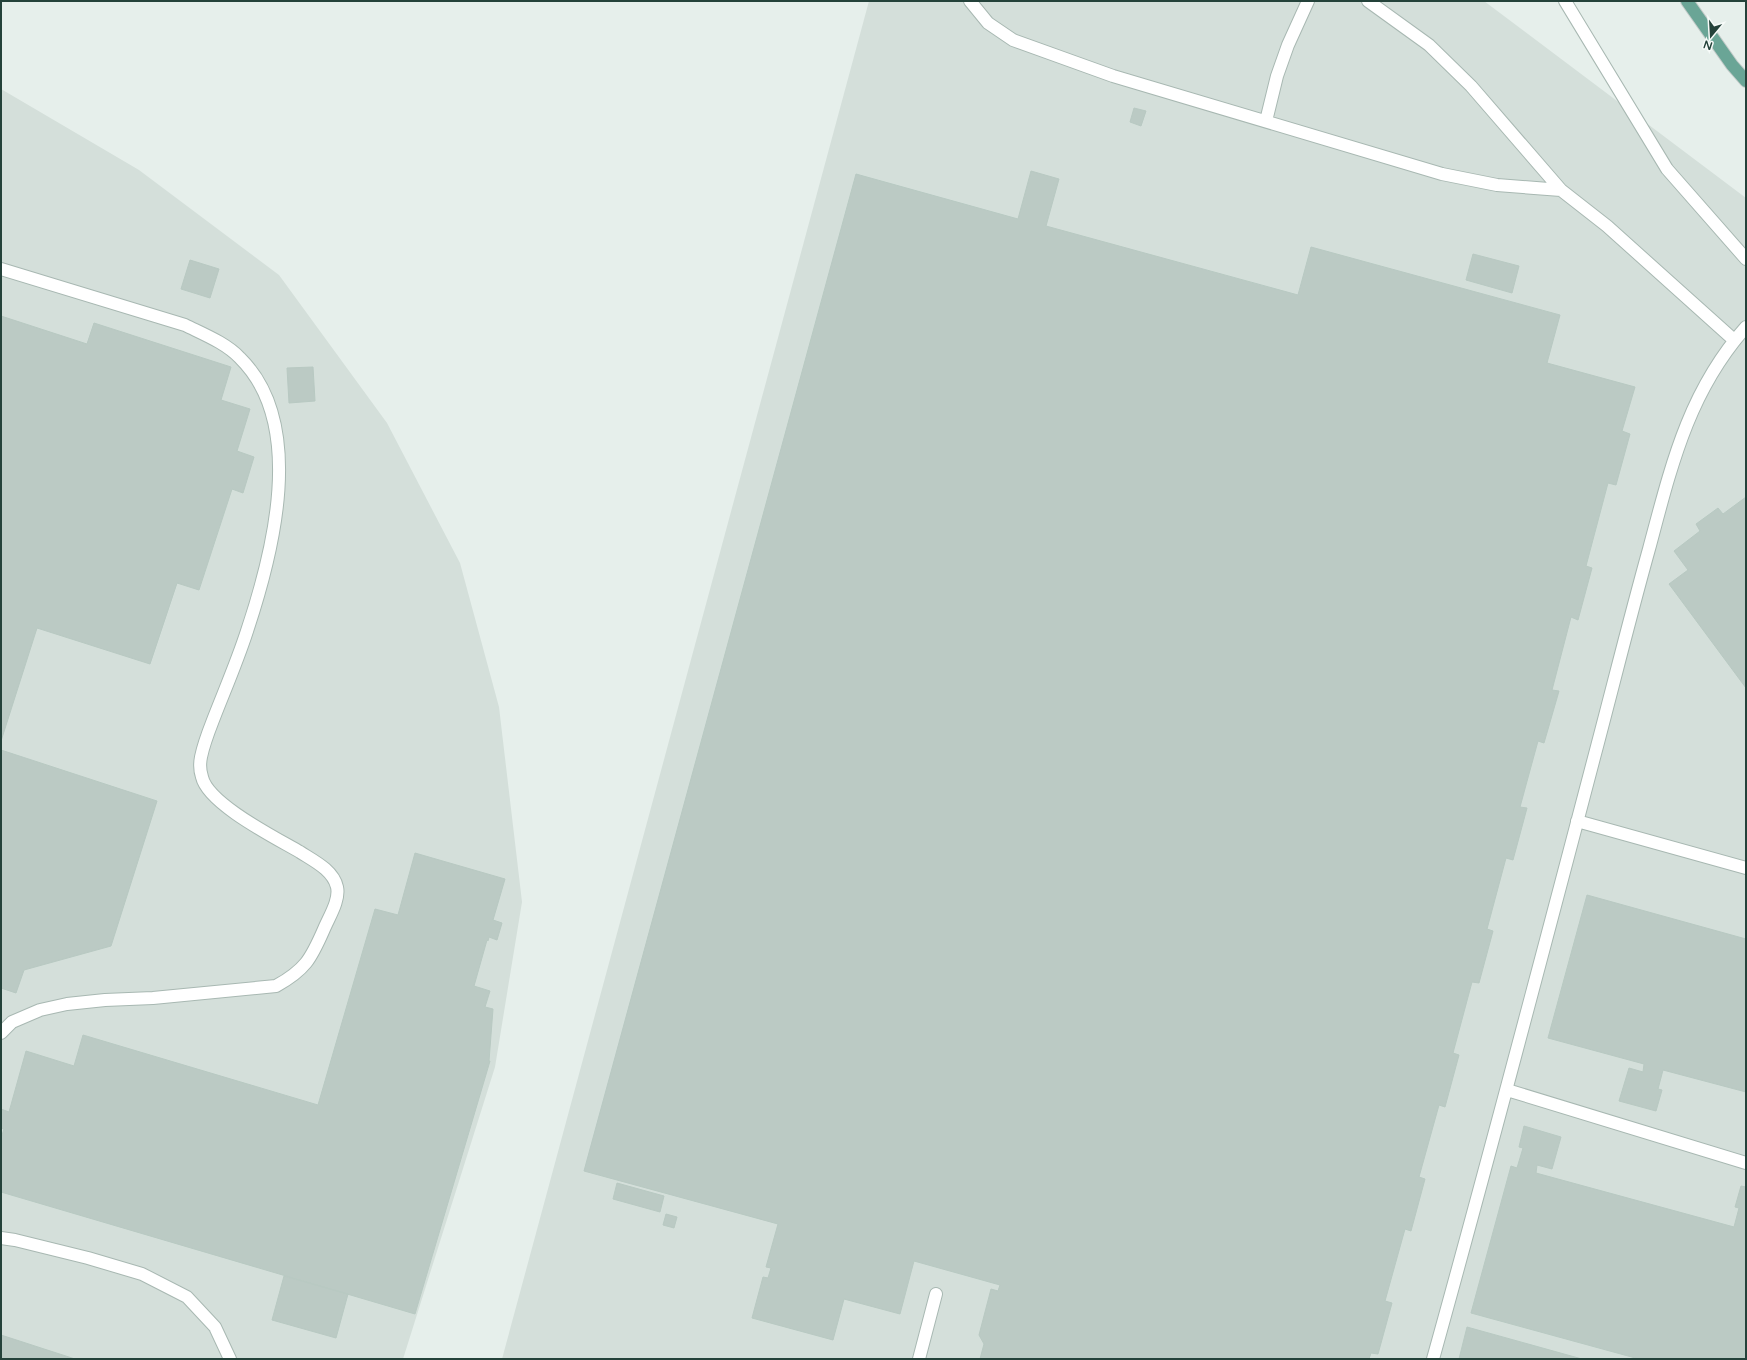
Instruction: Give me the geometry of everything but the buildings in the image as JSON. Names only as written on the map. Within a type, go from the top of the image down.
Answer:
[{"type":"main road","points":[[1687,1],[1732,65],[1746,82]]},
{"type":"lane","points":[[970,1],[988,23],[1013,40],[1113,76],[1442,174],[1498,185],[1561,190]]},
{"type":"lane","points":[[1266,121],[1276,76],[1308,1]]},
{"type":"lane","points":[[1368,1],[1429,45],[1472,86],[1561,190],[1607,226],[1734,340]]},
{"type":"lane","points":[[1565,1],[1667,169],[1746,260]]},
{"type":"lane","points":[[1,269],[185,325],[213,339],[240,356],[258,378],[271,408],[279,453],[278,500],[274,536],[247,631],[207,735],[201,758],[202,778],[214,796],[236,815],[316,862],[332,875],[337,889],[334,906],[307,964],[292,977],[276,986],[153,998],[105,1000],[66,1004],[40,1010],[12,1022],[1,1033]]},
{"type":"lane","points":[[1433,1359],[1507,1090],[1577,821],[1675,456],[1705,383],[1734,340],[1746,327]]},
{"type":"lane","points":[[1577,821],[1746,868]]},
{"type":"lane","points":[[1507,1090],[1746,1163]]},
{"type":"lane","points":[[1,1238],[88,1258],[142,1274],[187,1297],[215,1327],[230,1359]]},
{"type":"lane","points":[[919,1359],[936,1294]]},
{"type":"shaded area","points":[[869,1],[1484,1],[1746,198],[1746,1359],[502,1359]]},
{"type":"shaded area","points":[[1,89],[139,170],[279,275],[387,423],[460,563],[499,707],[522,902],[495,1067],[403,1359],[1,1359]]}]
